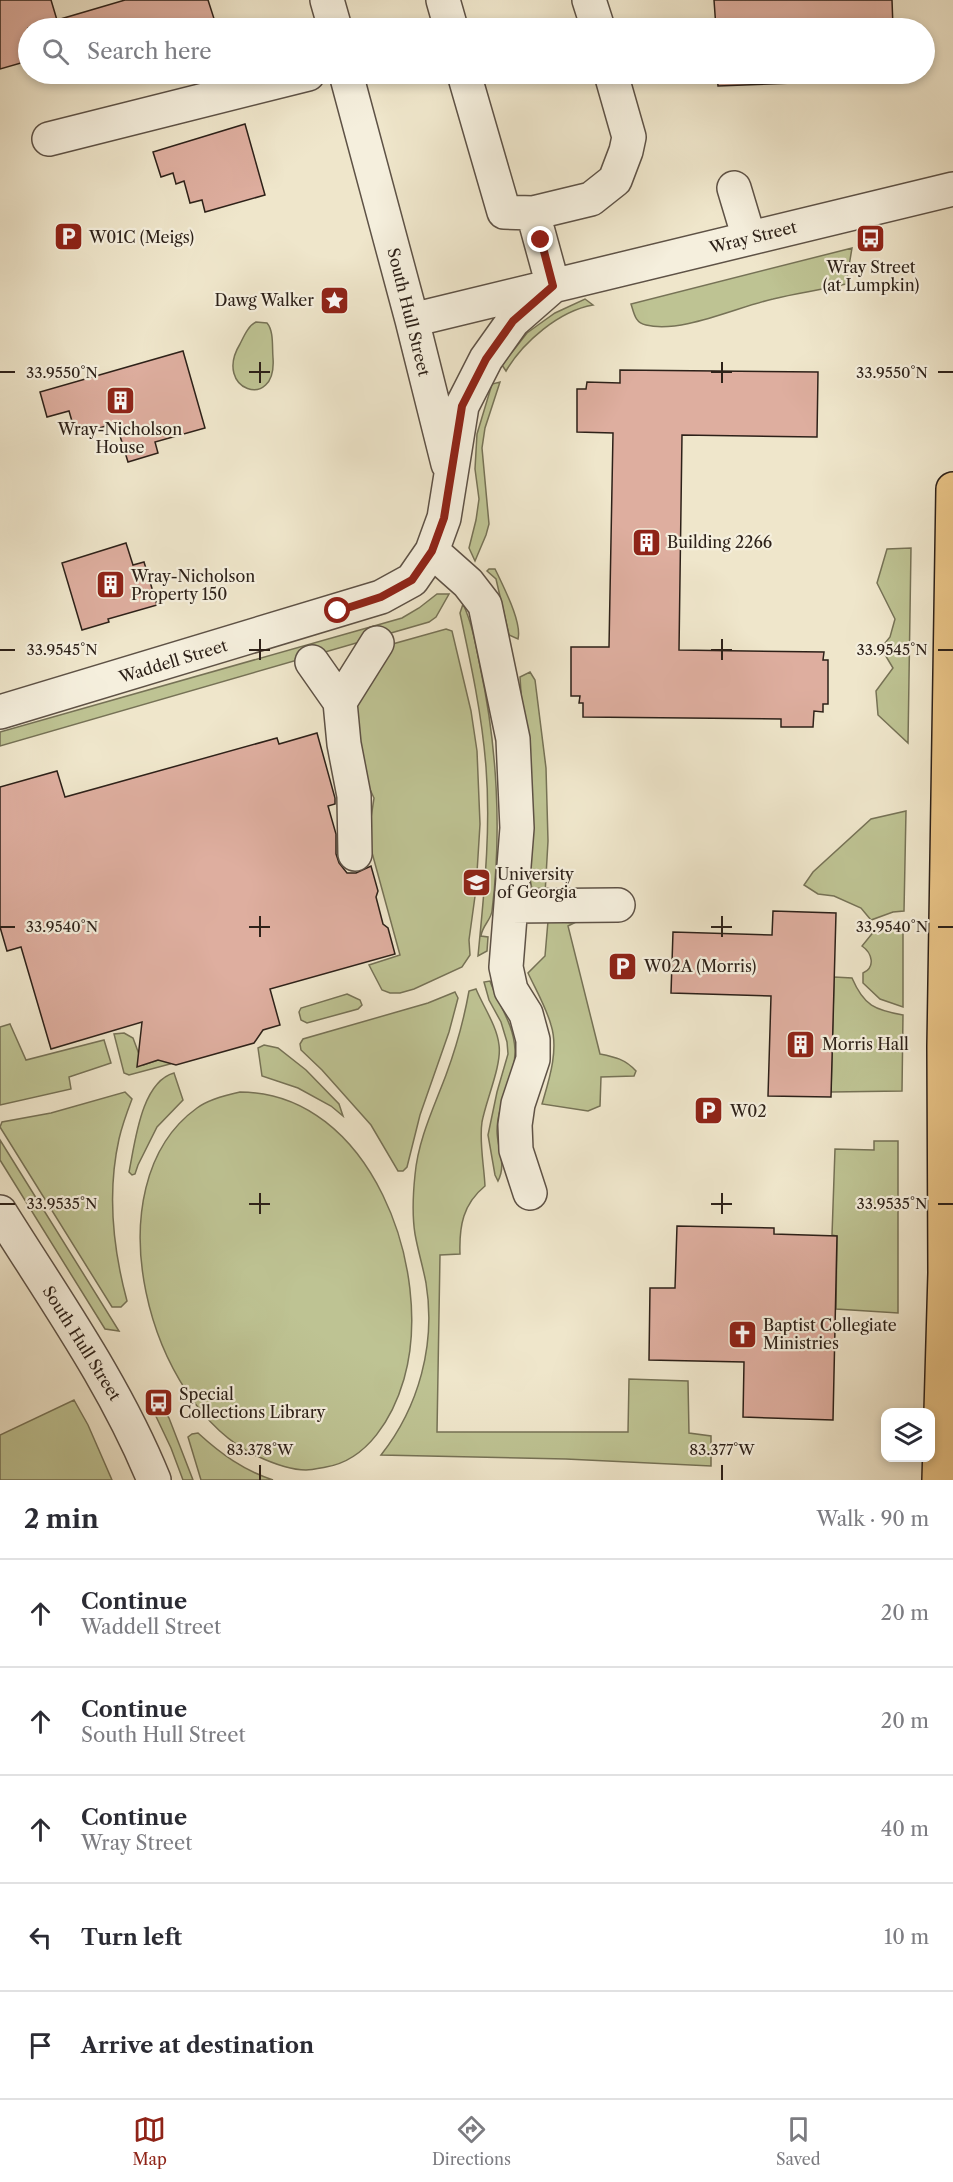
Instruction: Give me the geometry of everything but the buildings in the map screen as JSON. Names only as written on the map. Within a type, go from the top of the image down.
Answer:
[{"type":"main road","points":[[939,1480],[945,1273],[944,1046],[953,489]]},
{"type":"street","points":[[327,0],[332,18]]},
{"type":"street","points":[[443,0],[448,18]]},
{"type":"street","points":[[590,0],[595,18]]},
{"type":"street","points":[[50,139],[268,84]]},
{"type":"street","name":"South Hull Street","points":[[349,84],[412,320],[451,477],[444,518],[432,551]]},
{"type":"street","points":[[467,84],[504,212],[533,213],[591,200],[615,180],[629,137],[614,84]]},
{"type":"street","points":[[734,188],[749,238]]},
{"type":"street","name":"Wray Street","points":[[412,320],[953,189]]},
{"type":"street","points":[[533,213],[553,286]]},
{"type":"street","name":"Wray Street","points":[[451,477],[462,406],[486,359],[513,321],[553,286]]},
{"type":"street","points":[[432,551],[468,582],[485,605],[513,739],[517,828],[506,961],[511,990],[526,1014],[533,1040],[533,1059],[518,1104],[515,1125],[516,1150],[530,1193]]},
{"type":"street","name":"Waddell Street","points":[[0,712],[381,597],[412,580],[432,551]]},
{"type":"street","points":[[340,702],[377,643]]},
{"type":"street","points":[[312,662],[340,702],[344,744],[354,796],[355,854]]},
{"type":"street","points":[[511,906],[618,905]]},
{"type":"street","name":"South Hull Street","points":[[0,1212],[90,1353],[116,1399],[154,1480]]},
{"type":"green space","points":[[852,248],[846,284],[773,299],[676,326],[660,327],[642,324],[636,317],[631,304]]},
{"type":"green space","points":[[585,299],[593,305],[567,314],[543,329],[522,349],[506,371],[502,365],[527,333],[555,313]]},
{"type":"green space","points":[[256,322],[267,323],[269,326],[272,335],[273,358],[272,375],[266,385],[257,389],[248,388],[239,383],[234,373],[234,360],[240,344],[246,332]]},
{"type":"green space","points":[[500,382],[485,428],[482,448],[489,524],[475,561],[469,548],[479,499],[475,469],[477,434],[492,384]]},
{"type":"green space","points":[[911,548],[908,743],[878,715],[876,691],[893,668],[881,648],[890,637],[895,619],[877,583],[887,549]]},
{"type":"green space","points":[[495,569],[508,598],[518,624],[518,639],[509,635],[496,579],[487,571]]},
{"type":"green space","points":[[437,594],[449,594],[436,617],[429,622],[0,746],[0,732],[402,618]]},
{"type":"green space","points":[[463,604],[473,634],[486,696],[496,788],[497,850],[492,911],[481,936],[488,937],[487,951],[478,956],[486,862],[487,791],[479,709],[460,613]]},
{"type":"green space","points":[[446,629],[452,631],[471,711],[477,751],[480,824],[476,889],[469,940],[470,955],[462,967],[414,989],[390,993],[382,990],[369,965],[400,955],[368,838],[374,798],[355,757],[355,716],[362,673],[382,647]]},
{"type":"green space","points":[[530,672],[535,680],[546,768],[548,841],[545,894],[532,889],[530,879],[530,833],[520,677]]},
{"type":"green space","points":[[906,811],[904,911],[893,912],[871,920],[861,908],[834,896],[818,894],[804,885],[813,872],[871,819]]},
{"type":"green space","points":[[548,921],[574,923],[568,926],[600,1054],[620,1059],[636,1071],[634,1076],[601,1077],[600,1106],[588,1111],[542,1104],[554,1055],[553,1035],[546,1012],[528,973],[545,956]]},
{"type":"green space","points":[[903,926],[903,1007],[880,999],[863,983],[863,973],[870,967],[871,960],[868,952],[862,946],[875,930]]},
{"type":"green space","points":[[834,977],[852,978],[866,1001],[885,1011],[903,1015],[902,1091],[831,1092]]},
{"type":"green space","points":[[490,981],[512,1031],[515,1050],[513,1070],[498,1121],[497,1137],[502,1168],[498,1181],[488,1135],[508,1054],[501,1022],[489,1000],[484,982]]},
{"type":"green space","points":[[476,989],[496,1031],[499,1053],[481,1130],[485,1186],[472,1200],[464,1216],[460,1234],[460,1254],[440,1255],[437,1432],[628,1432],[629,1379],[688,1381],[689,1433],[711,1436],[711,1466],[566,1459],[381,1455],[405,1416],[422,1374],[429,1329],[426,1283],[413,1219],[417,1162],[427,1124],[456,1044],[469,991]]},
{"type":"green space","points":[[455,992],[458,998],[449,1032],[420,1115],[407,1167],[403,1171],[398,1171],[371,1125],[301,1050],[300,1044],[303,1039],[428,1003]]},
{"type":"green space","points":[[347,994],[360,1000],[362,1005],[358,1009],[307,1023],[301,1020],[299,1012],[301,1008]]},
{"type":"green space","points":[[10,1024],[26,1060],[104,1040],[111,1063],[69,1077],[71,1089],[0,1105],[0,1027]]},
{"type":"green space","points":[[124,1033],[133,1038],[143,1065],[161,1059],[168,1059],[170,1064],[129,1075],[124,1073],[114,1034]]},
{"type":"green space","points":[[264,1045],[278,1048],[306,1070],[339,1104],[343,1116],[331,1106],[298,1088],[262,1076],[258,1048]]},
{"type":"green space","points":[[174,1073],[183,1100],[157,1127],[135,1174],[132,1175],[129,1172],[141,1115],[154,1088]]},
{"type":"green space","points":[[125,1092],[132,1099],[115,1159],[113,1221],[118,1261],[127,1301],[121,1307],[112,1307],[0,1127],[2,1122],[51,1113]]},
{"type":"green space","points":[[240,1092],[286,1100],[325,1122],[358,1154],[383,1195],[400,1241],[410,1289],[411,1336],[404,1379],[393,1408],[377,1435],[354,1456],[326,1467],[300,1470],[275,1464],[257,1456],[219,1430],[187,1391],[162,1344],[146,1292],[140,1239],[146,1188],[164,1143],[197,1108],[212,1100]]},
{"type":"green space","points":[[0,1140],[119,1331],[105,1329],[0,1160]]},
{"type":"green space","points":[[874,1141],[898,1141],[898,1313],[836,1309],[837,1236],[832,1235],[835,1149],[874,1150]]},
{"type":"green space","points":[[74,1400],[88,1425],[112,1480],[0,1480],[0,1435]]},
{"type":"green space","points":[[161,1405],[169,1418],[193,1480],[183,1480],[152,1408]]},
{"type":"green space","points":[[198,1433],[233,1461],[273,1480],[201,1480],[188,1437]]},
{"type":"place","name":"W01C (Meigs)","points":[[68,237]]},
{"type":"place","name":"Wray Street (at Lumpkin)","points":[[871,239]]},
{"type":"place","name":"Dawg Walker","points":[[335,300]]},
{"type":"place","name":"Wray-Nicholson House","points":[[120,401]]},
{"type":"place","name":"Building 2266","points":[[646,542]]},
{"type":"place","name":"Wray-Nicholson Property 150","points":[[110,585]]},
{"type":"place","name":"University of Georgia","points":[[476,883]]},
{"type":"place","name":"W02A (Morris)","points":[[623,966]]},
{"type":"place","name":"Morris Hall","points":[[801,1044]]},
{"type":"place","name":"W02","points":[[709,1111]]},
{"type":"place","name":"Baptist Collegiate Ministries","points":[[742,1334]]},
{"type":"place","name":"Special Collections Library","points":[[158,1403]]},
{"type":"route","points":[[338,611],[381,597],[412,580],[432,551],[444,518],[462,406],[486,359],[513,321],[553,286],[541,240]]}]
